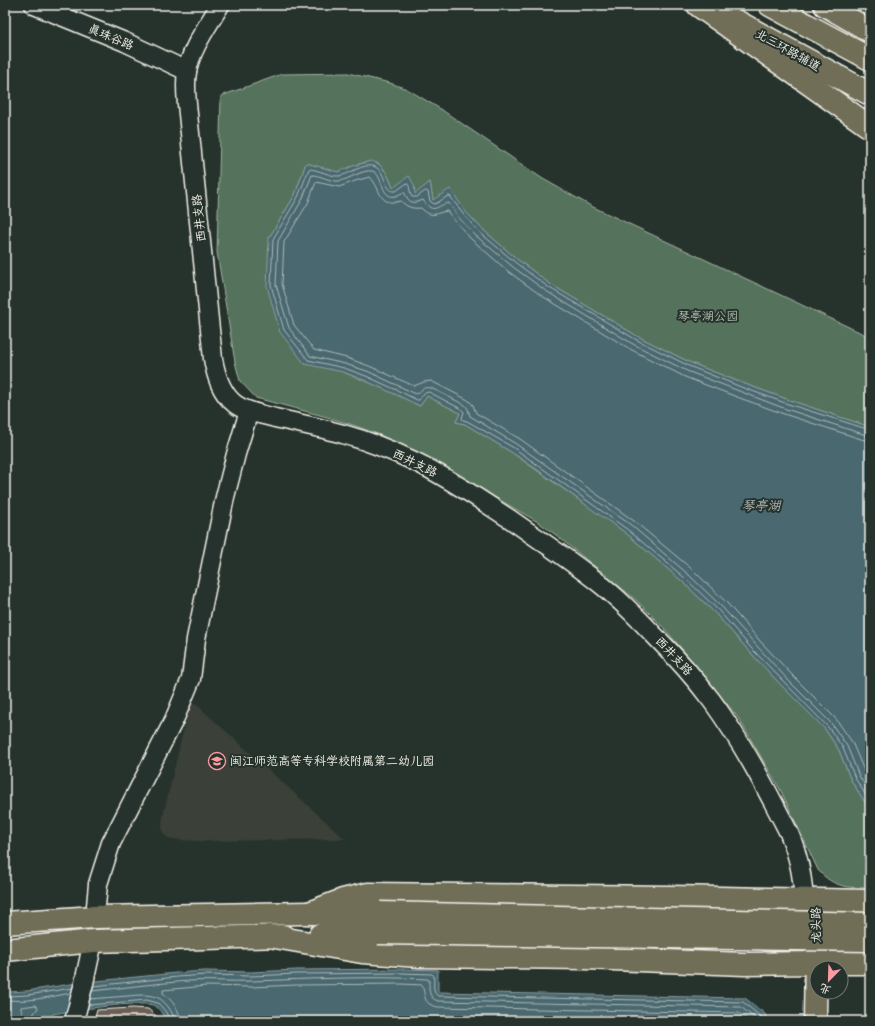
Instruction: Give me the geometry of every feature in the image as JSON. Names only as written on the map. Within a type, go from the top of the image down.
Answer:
[{"type":"main road","points":[[698,5],[870,127]]},
{"type":"main road","name":"北三环路辅道","points":[[707,5],[870,94]]},
{"type":"main road","points":[[770,5],[870,59]]},
{"type":"main road","points":[[825,5],[870,31]]},
{"type":"main road","points":[[309,913],[343,900],[368,894],[672,897],[870,901]]},
{"type":"main road","points":[[672,897],[695,908],[708,929],[705,947],[680,962]]},
{"type":"main road","points":[[817,901],[825,960]]},
{"type":"main road","points":[[5,923],[95,917],[309,913],[379,923],[870,940]]},
{"type":"main road","points":[[5,950],[93,941],[270,936],[379,923],[870,924]]},
{"type":"main road","points":[[270,936],[362,952],[419,956],[585,958],[744,964],[809,964]]},
{"type":"main road","points":[[849,963],[870,963]]},
{"type":"main road","points":[[816,1021],[820,1000]]},
{"type":"main road","points":[[830,1021],[831,1000]]},
{"type":"street","name":"真珠谷路","points":[[34,5],[125,42],[187,71]]},
{"type":"street","name":"西井支路","points":[[220,5],[194,51],[187,71],[186,80],[187,104],[213,359],[215,372],[222,390],[233,402],[249,411],[344,435],[392,451],[416,462],[468,492],[538,538],[612,594],[636,616],[684,666],[714,703],[747,754],[783,820],[794,843],[802,870],[817,901]]},
{"type":"street","points":[[95,917],[98,884],[111,843],[174,720],[191,679],[196,639],[225,497],[234,460],[249,411]]},
{"type":"street","points":[[76,1016],[93,941]]},
{"type":"shaded area","name":"闽江师范高等专科学校附属第二幼儿园","points":[[190,703],[197,705],[345,839],[199,841],[168,838],[163,833],[163,816]]},
{"type":"green space","name":"琴亭湖公园","points":[[348,73],[390,83],[407,89],[442,110],[543,179],[591,206],[870,337],[870,427],[742,383],[691,363],[637,336],[550,284],[518,260],[481,228],[466,212],[433,200],[430,182],[415,195],[393,188],[382,167],[374,162],[360,164],[340,172],[306,163],[295,195],[269,238],[343,372],[420,406],[427,396],[460,413],[456,422],[465,424],[511,452],[626,533],[683,582],[716,614],[783,687],[825,729],[839,750],[851,780],[870,810],[870,888],[848,887],[835,883],[829,880],[818,870],[781,791],[739,719],[664,628],[636,600],[556,535],[538,522],[446,469],[380,435],[327,417],[256,398],[240,381],[235,362],[217,252],[221,96],[282,74]]},
{"type":"water","name":"琴亭湖","points":[[371,161],[380,165],[387,174],[393,188],[409,176],[414,185],[415,194],[430,182],[433,200],[450,189],[466,212],[481,228],[518,260],[550,284],[637,336],[691,363],[742,383],[870,427],[870,810],[851,780],[839,750],[825,729],[783,687],[716,614],[683,582],[626,533],[511,452],[465,424],[456,422],[460,413],[427,396],[420,406],[343,372],[305,364],[280,332],[267,286],[269,238],[295,195],[306,163],[338,172]]},
{"type":"water","points":[[402,969],[438,970],[438,992],[745,998],[765,1014],[768,1021],[166,1021],[159,1009],[148,1004],[106,1006],[74,1010],[53,1014],[47,1021],[13,1021],[5,1017],[5,981],[9,992],[27,991],[77,983],[205,971],[251,972]]},
{"type":"building","points":[[133,1008],[148,1009],[162,1021],[94,1021],[97,1010]]},
{"type":"place","name":"闽江师范高等专科学校附属第二幼儿园","points":[[217,761]]}]
